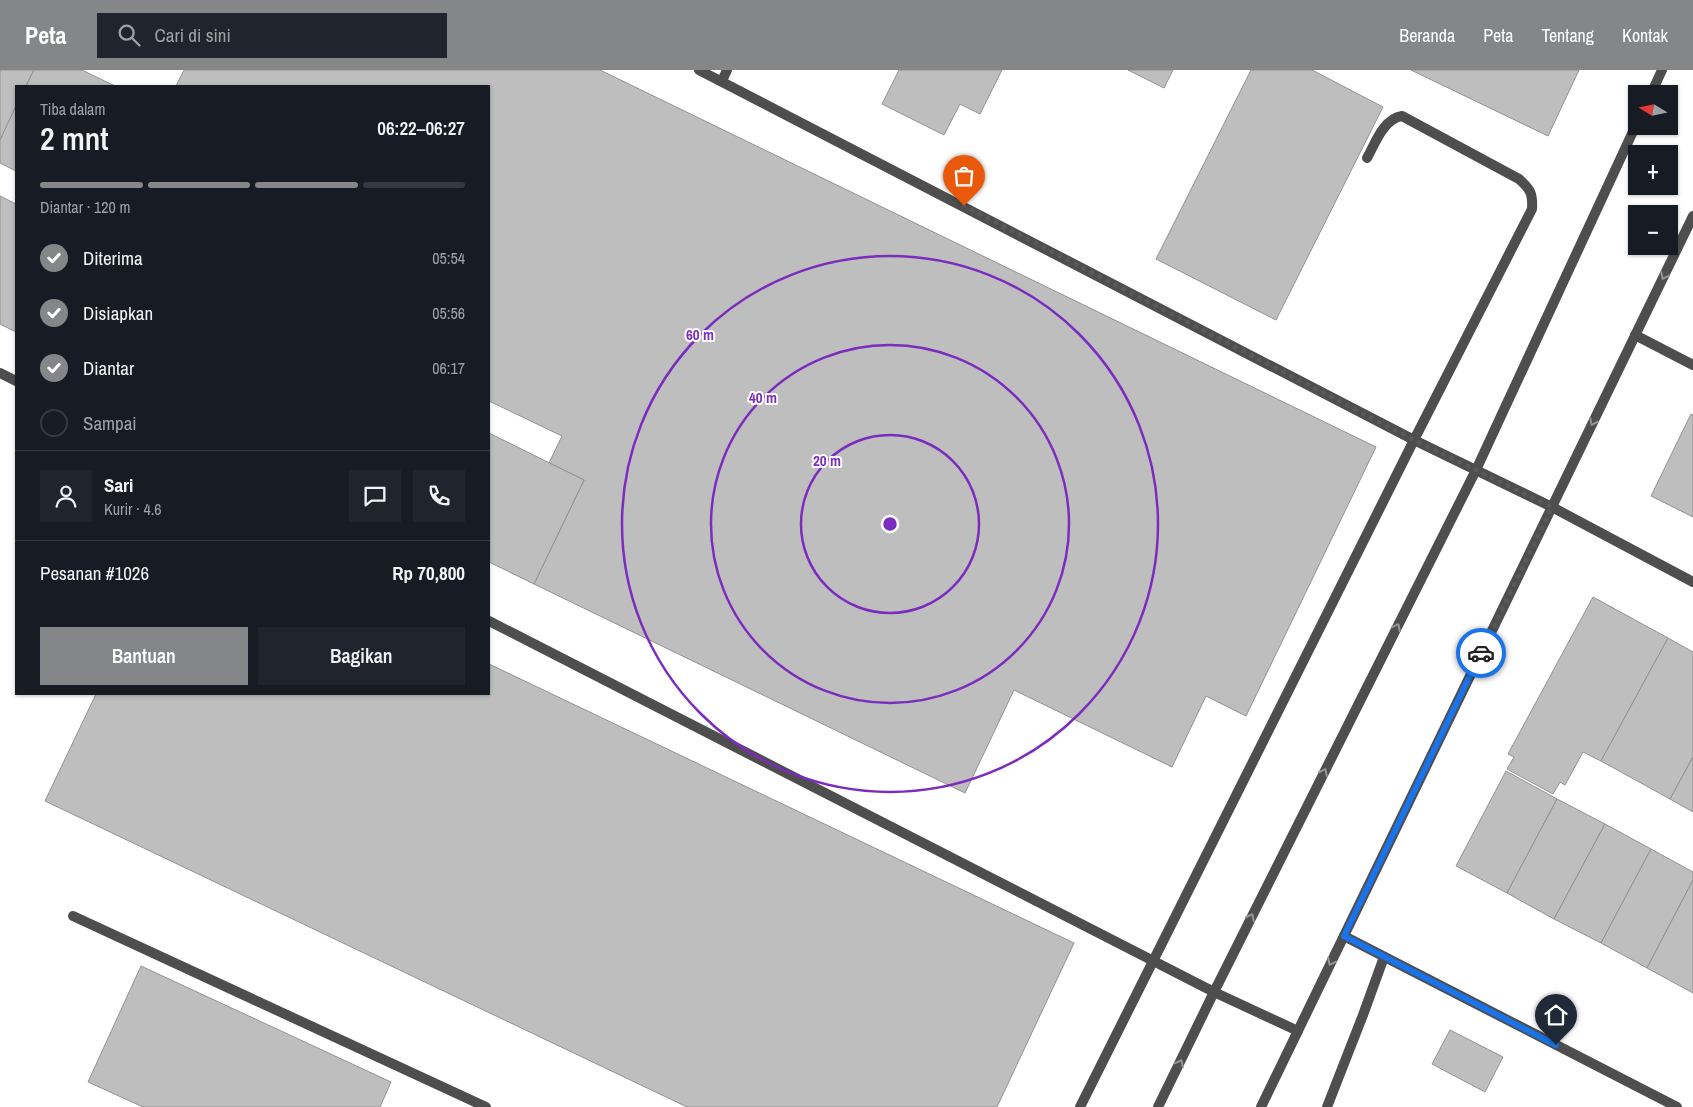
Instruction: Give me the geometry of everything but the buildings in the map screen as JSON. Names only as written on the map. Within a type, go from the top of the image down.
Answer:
[{"type":"lane","points":[[699,70],[1414,440],[1552,507],[1693,582]]},
{"type":"lane","points":[[722,81],[727,70]]},
{"type":"lane","points":[[1655,85],[1662,70]]},
{"type":"lane","points":[[1080,1107],[1155,961],[1414,440],[1532,209],[1529,189],[1518,179],[1402,116],[1396,117],[1386,124],[1367,158]]},
{"type":"lane","points":[[1158,1107],[1476,470],[1631,135]]},
{"type":"lane","points":[[1261,1107],[1693,216]]},
{"type":"lane","points":[[1635,335],[1693,364]]},
{"type":"lane","points":[[0,372],[15,380]]},
{"type":"lane","points":[[490,623],[1214,992],[1298,1031]]},
{"type":"lane","points":[[73,916],[486,1107]]},
{"type":"lane","points":[[1344,936],[1677,1107]]},
{"type":"lane","points":[[1327,1107],[1384,957]]},
{"type":"way so far","points":[[964,206],[1326,395],[1552,507],[1481,653]]},
{"type":"route","points":[[1481,653],[1344,936],[1556,1045]]}]
